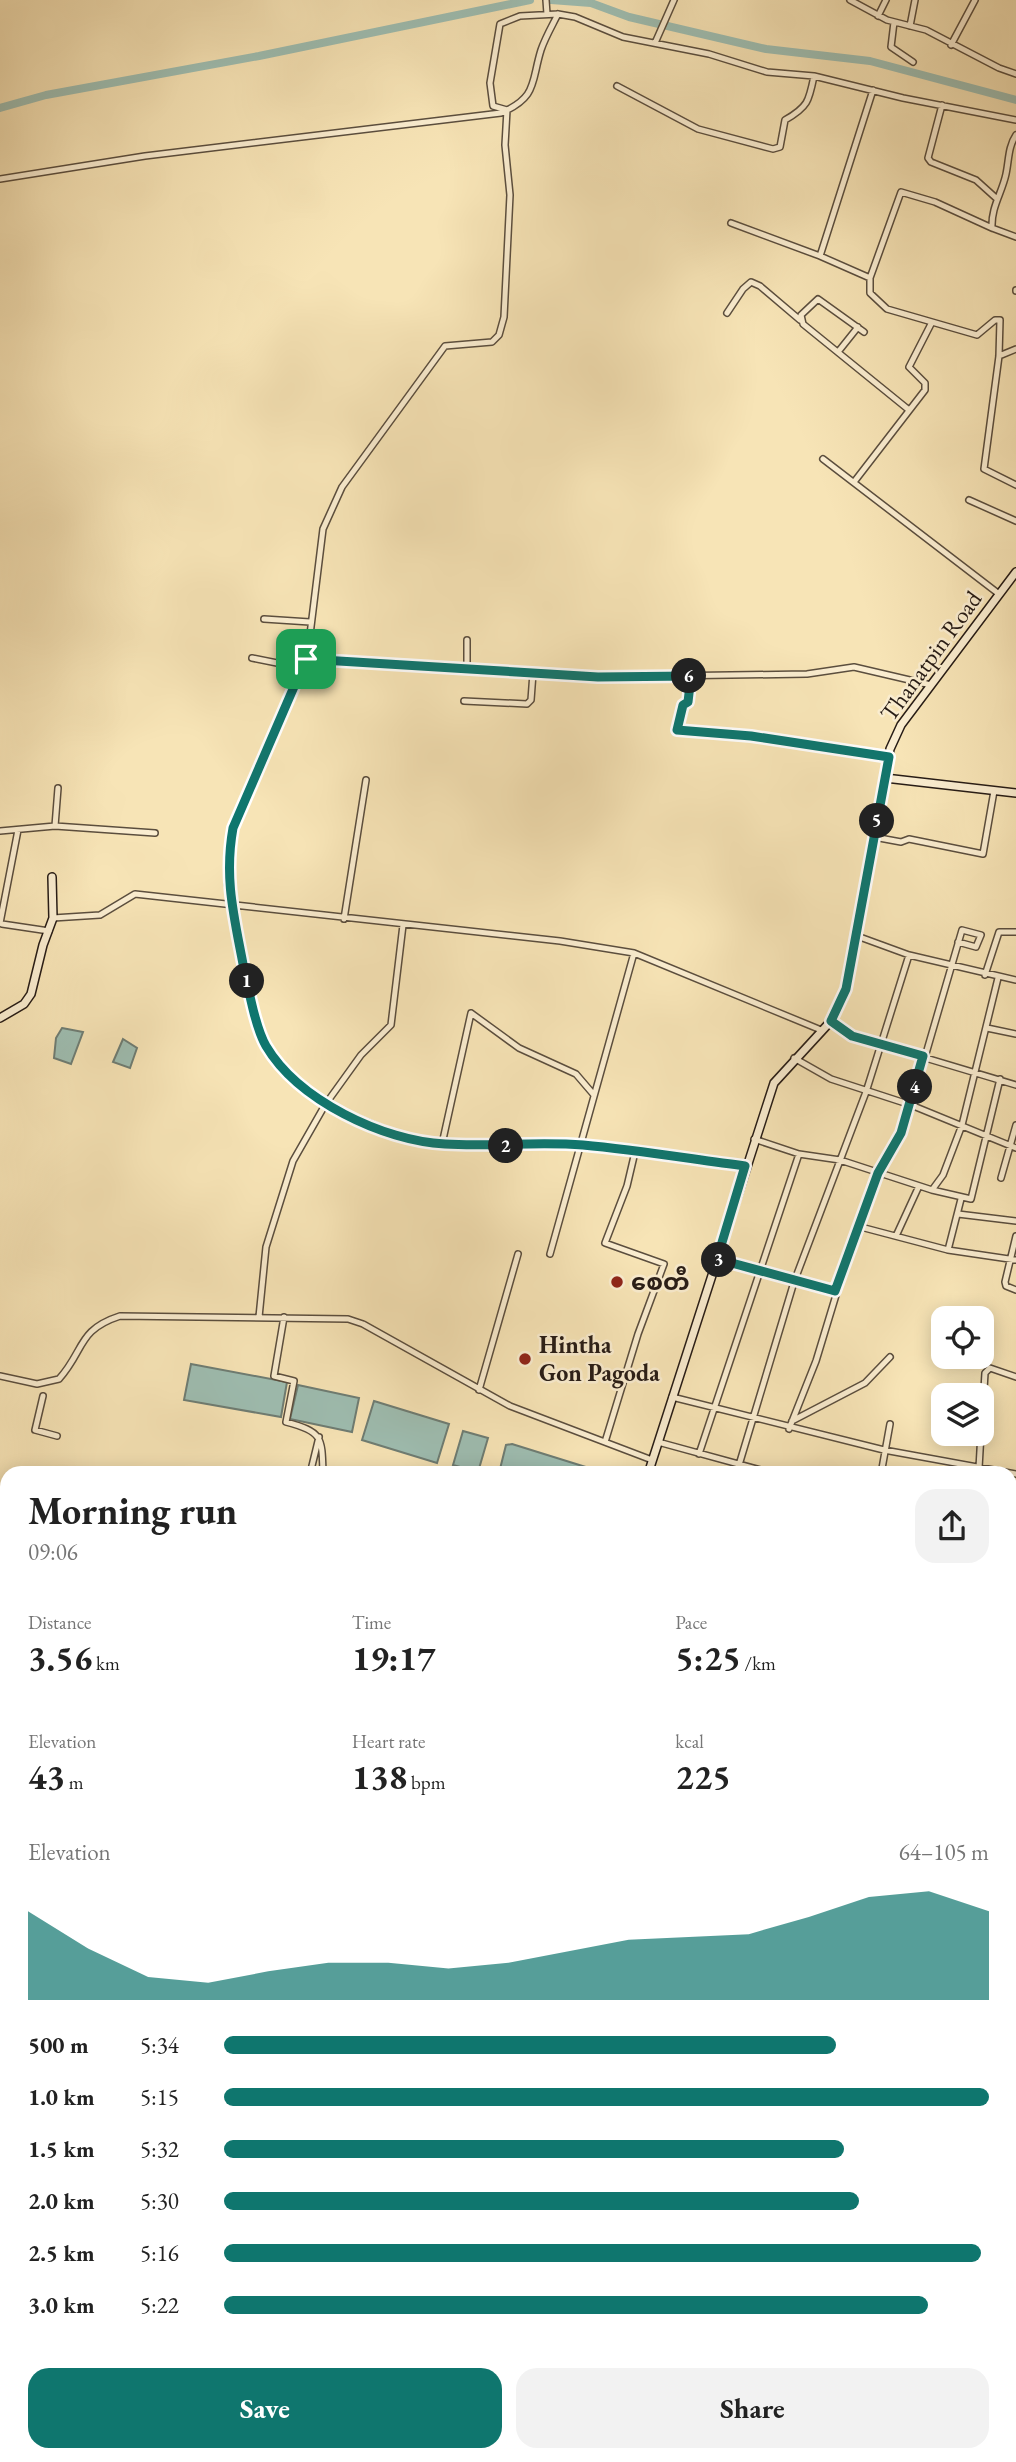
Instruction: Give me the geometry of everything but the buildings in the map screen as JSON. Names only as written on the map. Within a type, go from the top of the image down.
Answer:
[{"type":"main road","name":"Thanatpin Road","points":[[650,1466],[774,1083],[794,1058],[831,1021],[846,989],[889,757],[901,725],[1016,572]]},
{"type":"main road","points":[[885,778],[1016,793]]},
{"type":"main road","points":[[0,1018],[24,1004],[31,995],[53,918],[52,877]]},
{"type":"street","points":[[547,0],[547,14]]},
{"type":"street","points":[[654,43],[674,0]]},
{"type":"street","points":[[850,0],[878,16],[926,30],[951,45],[1016,74]]},
{"type":"street","points":[[878,16],[886,0]]},
{"type":"street","points":[[911,26],[915,0]]},
{"type":"street","points":[[951,45],[974,1],[966,0]]},
{"type":"street","points":[[0,179],[145,156],[460,119],[507,110],[514,107],[534,85],[541,49],[558,14]]},
{"type":"street","points":[[507,110],[493,106],[490,83],[500,24],[520,16],[558,14],[575,17],[623,37],[709,54],[767,72],[814,76],[1016,120]]},
{"type":"street","points":[[894,22],[891,47],[913,62]]},
{"type":"street","points":[[617,86],[698,129],[773,149],[780,147],[785,120],[801,112],[806,104],[814,76]]},
{"type":"street","points":[[820,256],[873,90]]},
{"type":"street","points":[[942,105],[928,158],[931,162],[976,180],[996,198]]},
{"type":"street","points":[[507,110],[505,145],[510,195],[504,317],[499,335],[492,342],[445,345],[342,487],[323,529],[306,659],[233,828],[228,882],[246,977],[265,1044],[285,1070],[325,1105],[406,1138],[442,1144],[580,1145],[745,1166]]},
{"type":"street","points":[[992,228],[996,198],[1006,175],[1009,149],[1016,135]]},
{"type":"street","points":[[1016,237],[935,202],[901,192],[870,278],[870,293],[887,309],[931,324],[977,335],[995,320],[1000,320],[999,356],[984,468],[1016,485]]},
{"type":"street","points":[[731,223],[870,278]]},
{"type":"street","points":[[727,313],[751,282],[760,286],[909,410]]},
{"type":"street","points":[[800,320],[816,298],[864,332]]},
{"type":"street","points":[[853,482],[926,386],[909,370],[931,324]]},
{"type":"street","points":[[838,352],[858,327]]},
{"type":"street","points":[[999,356],[1016,349]]},
{"type":"street","points":[[823,459],[999,594]]},
{"type":"street","points":[[969,500],[1016,521]]},
{"type":"street","points":[[264,619],[310,622]]},
{"type":"street","points":[[467,640],[467,670]]},
{"type":"street","points":[[252,657],[302,668]]},
{"type":"street","points":[[306,659],[598,677],[807,674],[854,667],[931,685]]},
{"type":"street","points":[[464,701],[527,704],[531,700],[533,673]]},
{"type":"street","points":[[691,676],[688,702],[683,705],[677,730],[751,736],[889,757]]},
{"type":"street","points":[[344,919],[366,780]]},
{"type":"street","points":[[55,826],[58,788]]},
{"type":"street","points":[[874,836],[901,842],[909,839],[983,854],[994,791]]},
{"type":"street","points":[[0,831],[55,826],[155,833]]},
{"type":"street","points":[[18,830],[1,924],[49,931]]},
{"type":"street","points":[[53,918],[100,915],[135,894],[561,941],[634,953],[821,1030]]},
{"type":"street","points":[[259,1317],[270,1235],[293,1161],[325,1105],[361,1055],[391,1025],[403,925]]},
{"type":"street","points":[[985,975],[999,932],[1016,932]]},
{"type":"street","points":[[857,936],[950,967],[1016,980]]},
{"type":"street","points":[[789,1429],[816,1361],[835,1291],[857,1226],[878,1173],[901,1133],[911,1105],[958,942]]},
{"type":"street","points":[[550,1254],[634,953]]},
{"type":"street","points":[[739,1465],[794,1282],[866,1092],[909,955]]},
{"type":"street","points":[[932,1191],[943,1175],[962,1125],[973,1070],[987,1028],[998,978]]},
{"type":"street","points":[[442,1144],[471,1013],[519,1048],[576,1074],[594,1096]]},
{"type":"street","points":[[831,1021],[844,1032],[1016,1085]]},
{"type":"street","points":[[987,1028],[1016,1034]]},
{"type":"street","points":[[794,1058],[831,1079],[911,1105],[1013,1148]]},
{"type":"street","points":[[754,1139],[799,1154],[840,1160],[961,1199],[972,1198],[1000,1079]]},
{"type":"street","points":[[1001,1178],[1013,1148],[1016,1125]]},
{"type":"street","points":[[605,1442],[638,1334],[664,1264],[605,1243],[627,1186],[635,1152]]},
{"type":"street","points":[[699,1454],[758,1270],[799,1154]]},
{"type":"street","points":[[896,1236],[919,1186]]},
{"type":"street","points":[[948,1251],[961,1199]]},
{"type":"street","points":[[958,1214],[1016,1221]]},
{"type":"street","points":[[857,1226],[948,1251],[1013,1259]]},
{"type":"street","points":[[1016,1236],[1013,1259],[1005,1282],[1006,1286],[1016,1290]]},
{"type":"street","points":[[479,1390],[517,1254]]},
{"type":"street","points":[[717,1259],[835,1291]]},
{"type":"street","points":[[0,1376],[38,1384],[59,1379],[86,1335],[98,1323],[120,1316],[348,1319],[363,1324],[510,1406],[652,1460]]},
{"type":"street","points":[[284,1317],[274,1376],[294,1381],[286,1422],[312,1429],[322,1441],[323,1466]]},
{"type":"street","points":[[792,1421],[865,1383],[890,1357]]},
{"type":"street","points":[[984,1383],[985,1373],[990,1368],[1016,1377]]},
{"type":"street","points":[[38,1384],[44,1397],[35,1430],[57,1436]]},
{"type":"street","points":[[672,1397],[789,1429],[968,1466]]},
{"type":"street","points":[[882,1466],[890,1424]]},
{"type":"street","points":[[312,1466],[318,1437]]},
{"type":"street","points":[[658,1442],[743,1466]]},
{"type":"street","points":[[979,1466],[980,1446]]},
{"type":"shaded area","points":[[62,1028],[83,1032],[71,1064],[54,1058],[56,1038]]},
{"type":"shaded area","points":[[123,1039],[137,1048],[130,1068],[113,1062]]},
{"type":"shaded area","points":[[191,1364],[287,1382],[281,1417],[184,1400]]},
{"type":"shaded area","points":[[298,1385],[359,1398],[352,1432],[290,1419]]},
{"type":"shaded area","points":[[374,1401],[449,1424],[437,1463],[362,1440]]},
{"type":"shaded area","points":[[463,1431],[488,1438],[480,1466],[453,1465]]},
{"type":"shaded area","points":[[512,1444],[583,1466],[501,1466],[506,1445]]},
{"type":"waterway","points":[[0,108],[46,95],[259,56],[530,0]]},
{"type":"waterway","points":[[551,0],[591,3],[629,17],[766,49],[870,61],[1016,100]]},
{"type":"place","name":"စေတီ","points":[[617,1282]]},
{"type":"place","name":"Hintha Gon Pagoda","points":[[525,1359]]},
{"type":"route","points":[[306,659],[598,677],[691,676],[688,702],[683,705],[677,730],[778,739],[889,757],[846,989],[831,1021],[852,1036],[923,1056],[901,1133],[878,1173],[835,1291],[717,1259],[745,1166],[580,1145],[442,1144],[406,1138],[325,1105],[285,1070],[265,1044],[246,977],[228,882],[229,850],[233,828],[306,659]]}]
